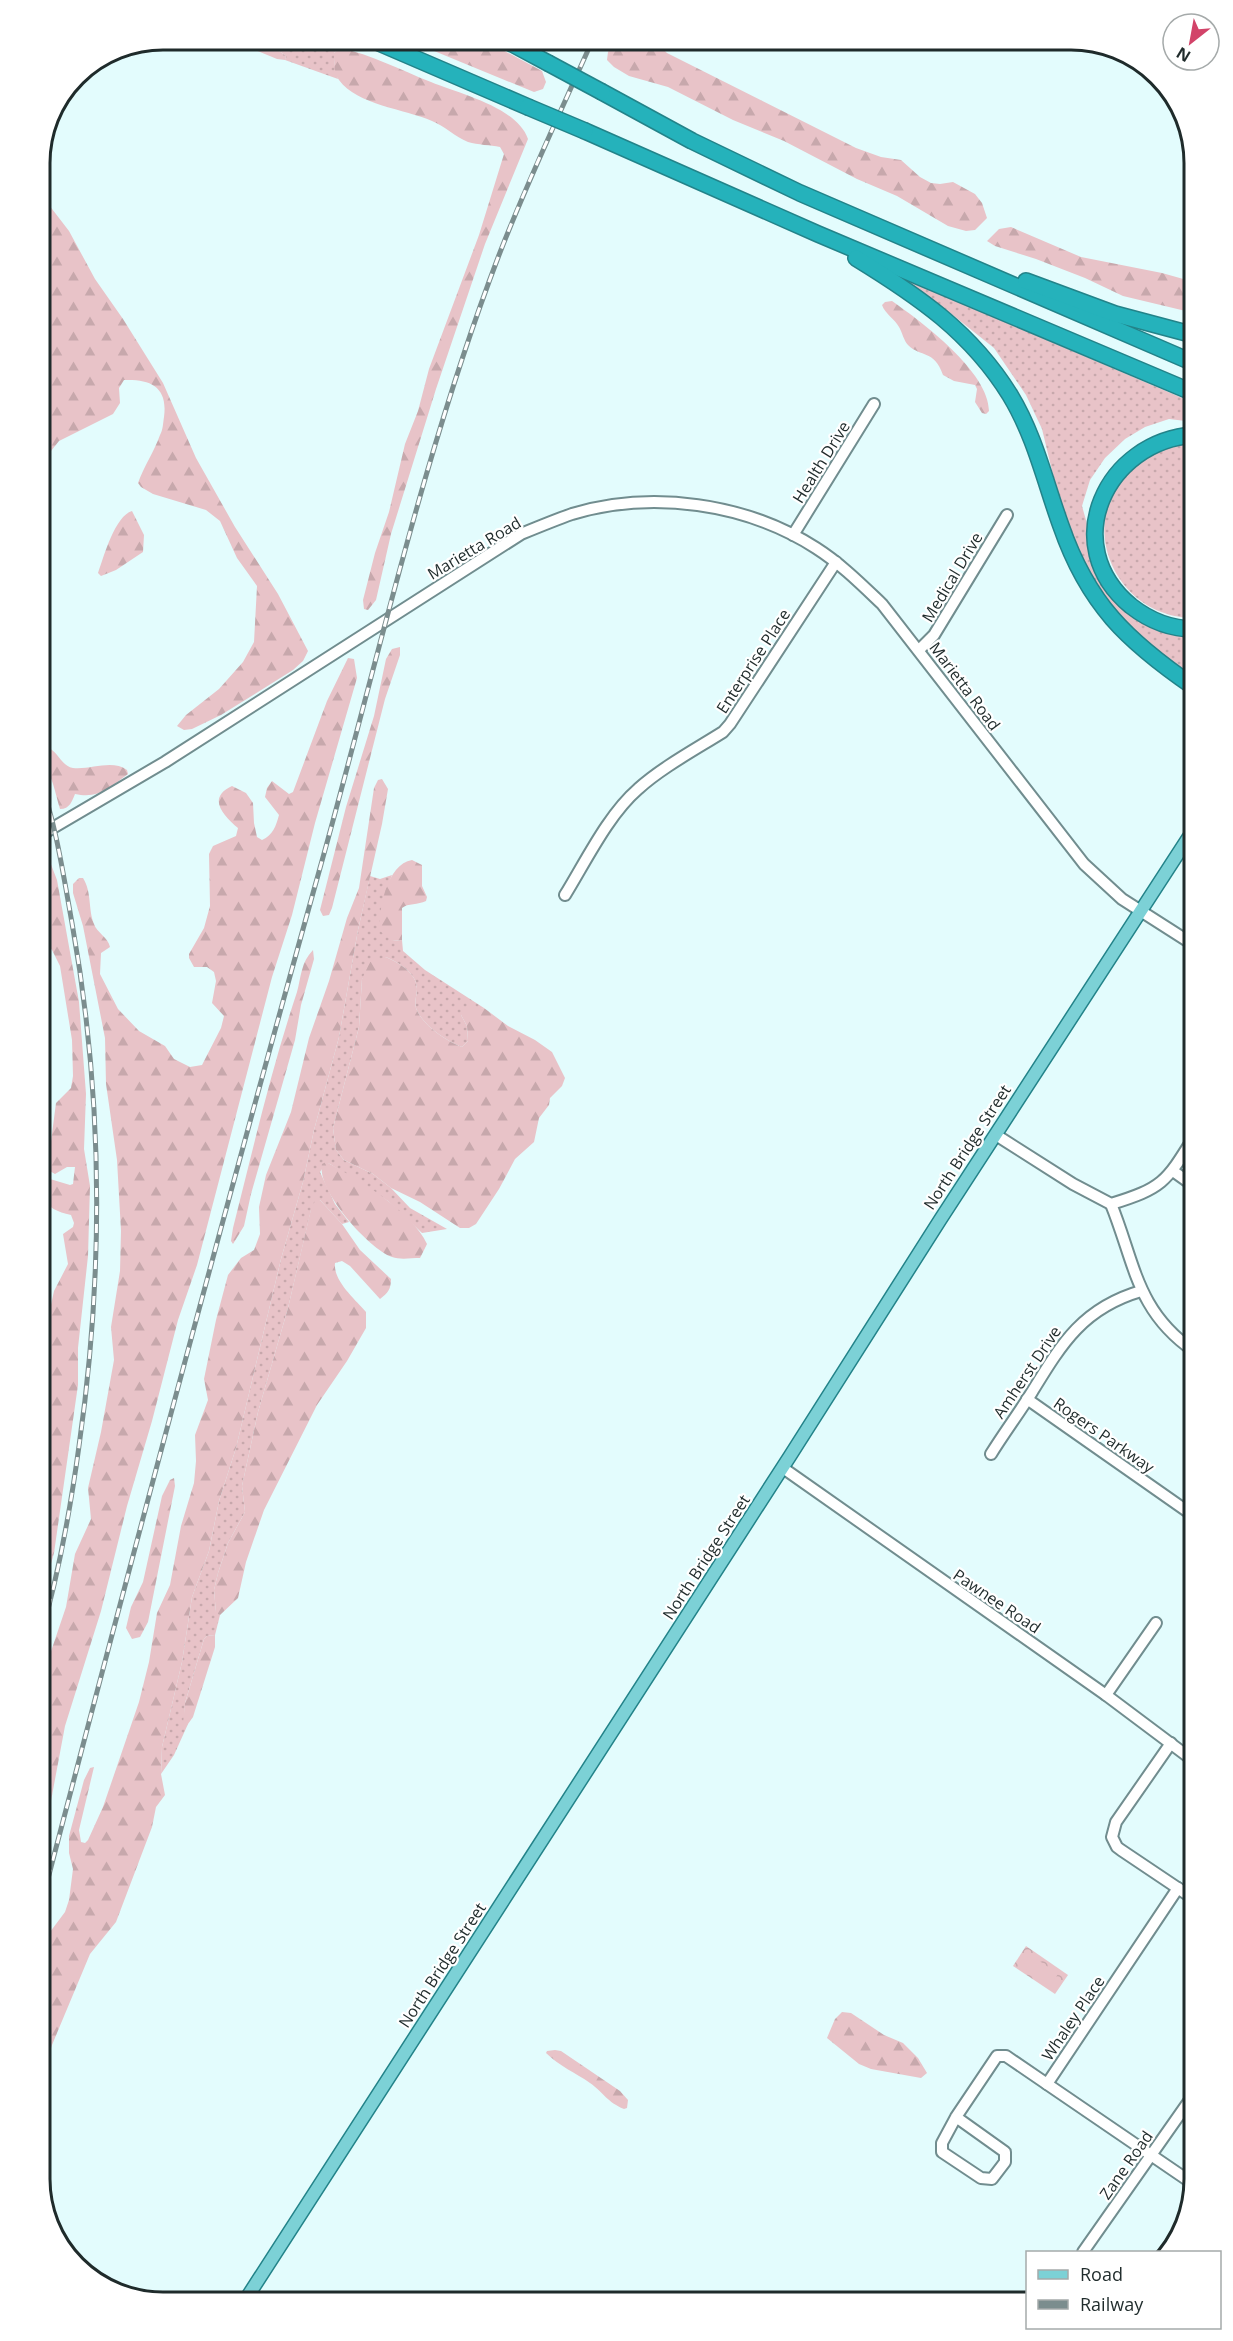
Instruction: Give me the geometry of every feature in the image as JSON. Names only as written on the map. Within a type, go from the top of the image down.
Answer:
[{"type":"highway","points":[[396,50],[818,234],[1184,389]]},
{"type":"highway","points":[[524,50],[692,141],[800,194],[1184,359]]},
{"type":"highway","points":[[818,234],[907,289],[938,312],[987,362],[1010,395],[1025,423],[1045,472],[1060,525],[1074,562],[1090,591],[1143,651],[1184,680]]},
{"type":"highway","points":[[964,264],[1047,288],[1115,314],[1184,332]]},
{"type":"highway","points":[[1184,437],[1161,441],[1131,458],[1109,486],[1099,506],[1095,528],[1097,552],[1102,570],[1125,601],[1142,615],[1164,625],[1184,628]]},
{"type":"main road","name":"North Bridge Street","points":[[251,2291],[1184,844]]},
{"type":"street","name":"Health Drive","points":[[793,535],[874,404]]},
{"type":"street","name":"Marietta Road","points":[[50,830],[165,762],[521,534],[573,514],[605,507],[638,504],[689,504],[759,519],[793,535],[836,562],[882,604],[1078,857],[1109,888],[1184,939]]},
{"type":"street","name":"Medical Drive","points":[[919,650],[934,635],[1007,515]]},
{"type":"street","name":"Enterprise Place","points":[[564,895],[630,796],[723,732],[730,724],[836,562]]},
{"type":"street","points":[[996,1135],[1080,1188],[1111,1204],[1141,1291],[1160,1320],[1184,1343]]},
{"type":"street","points":[[1111,1204],[1151,1190],[1173,1171],[1184,1153]]},
{"type":"street","points":[[1173,1171],[1184,1179]]},
{"type":"street","name":"Amherst Drive","points":[[991,1454],[1055,1354],[1077,1328],[1101,1307],[1141,1291]]},
{"type":"street","name":"Rogers Parkway","points":[[1027,1399],[1184,1509]]},
{"type":"street","name":"Pawnee Road","points":[[783,1468],[1106,1695],[1184,1753]]},
{"type":"street","points":[[1106,1695],[1156,1623]]},
{"type":"street","points":[[1171,1743],[1116,1822],[1112,1837],[1121,1850],[1184,1892]]},
{"type":"street","name":"Whaley Place","points":[[956,2117],[1005,2152],[1005,2162],[992,2179],[981,2178],[942,2152],[942,2143],[956,2117],[997,2056],[1006,2056],[1047,2084],[1178,1888]]},
{"type":"street","points":[[1047,2084],[1184,2177]]},
{"type":"street","name":"Zane Road","points":[[1084,2251],[1184,2109]]},
{"type":"green space","points":[[255,50],[278,50],[286,56],[285,60]]},
{"type":"green space","points":[[278,50],[338,50],[334,53],[334,62],[338,79],[285,60],[286,56]]},
{"type":"green space","points":[[338,50],[352,51],[486,103],[512,118],[522,128],[528,139],[485,244],[436,389],[391,534],[376,600],[368,610],[364,609],[363,600],[375,553],[389,512],[405,444],[418,411],[429,369],[479,235],[504,154],[500,147],[468,142],[432,121],[357,95],[339,80],[336,74],[334,53]]},
{"type":"green space","points":[[432,50],[503,50],[542,71],[546,82],[543,89],[534,92]]},
{"type":"green space","points":[[609,50],[664,50],[856,148],[881,157],[901,160],[920,177],[931,183],[953,182],[975,194],[982,203],[987,218],[975,230],[966,231],[948,226],[897,196],[857,179],[784,141],[733,120],[668,87],[629,76],[607,60]]},
{"type":"green space","points":[[50,206],[69,231],[95,279],[163,383],[196,458],[235,527],[278,594],[308,651],[303,661],[293,670],[221,715],[192,729],[184,730],[177,726],[186,715],[219,689],[243,662],[254,642],[257,586],[237,558],[220,521],[206,510],[153,494],[138,483],[162,429],[165,407],[163,398],[156,387],[142,381],[124,380],[119,388],[120,403],[113,414],[59,441],[50,452]]},
{"type":"green space","points":[[1011,227],[1081,257],[1184,279],[1184,311],[1123,296],[1085,278],[995,246],[987,241],[999,229]]},
{"type":"green space","points":[[909,281],[1184,399],[1184,421],[1169,419],[1145,427],[1125,439],[1105,458],[1090,480],[1082,506],[1104,584],[1184,628],[1184,669],[1131,631],[1087,576],[1063,516],[1042,429],[1026,395],[994,348],[949,312],[908,284]]},
{"type":"green space","points":[[892,301],[936,335],[966,365],[978,380],[986,396],[989,411],[986,414],[982,413],[975,402],[977,389],[975,385],[954,381],[943,375],[936,361],[908,345],[897,324],[882,305]]},
{"type":"green space","points":[[1184,443],[1184,617],[1166,614],[1143,602],[1124,585],[1111,563],[1105,539],[1106,514],[1114,489],[1132,467],[1145,456],[1160,447]]},
{"type":"green space","points":[[132,511],[144,535],[143,552],[116,570],[101,576],[98,573],[115,528],[126,514]]},
{"type":"green space","points":[[400,647],[400,655],[385,699],[332,908],[329,915],[323,916],[320,910],[346,807],[374,716],[386,659],[392,649]]},
{"type":"green space","points":[[348,658],[354,659],[357,678],[315,823],[292,915],[272,977],[197,1265],[178,1320],[101,1611],[65,1726],[50,1806],[50,1654],[66,1607],[75,1554],[91,1519],[88,1488],[114,1360],[111,1327],[120,1271],[121,1231],[117,1160],[106,1084],[105,1038],[83,926],[73,893],[73,884],[79,878],[83,878],[88,889],[94,924],[109,944],[110,947],[101,953],[100,974],[118,1009],[139,1031],[165,1046],[174,1059],[190,1067],[202,1065],[221,1028],[224,1016],[212,1003],[216,981],[214,972],[207,967],[194,967],[189,954],[204,928],[210,906],[209,854],[213,846],[236,836],[238,828],[223,813],[220,807],[220,796],[232,786],[246,793],[253,803],[257,837],[262,840],[266,838],[275,826],[279,815],[265,797],[267,788],[272,781],[289,794],[293,792],[327,701]]},
{"type":"green space","points":[[50,748],[69,767],[115,765],[127,770],[128,774],[97,794],[75,794],[72,802],[63,809],[60,809],[51,779]]},
{"type":"green space","points":[[382,779],[388,789],[358,930],[339,1037],[314,1130],[303,1182],[281,1259],[236,1448],[219,1501],[209,1551],[192,1597],[182,1662],[162,1747],[161,1774],[165,1795],[156,1807],[152,1827],[116,1922],[90,1954],[50,2051],[50,1932],[65,1912],[69,1900],[73,1869],[69,1853],[69,1836],[84,1780],[90,1768],[94,1767],[79,1830],[81,1842],[85,1843],[88,1840],[103,1807],[139,1702],[149,1662],[157,1613],[170,1585],[181,1526],[194,1483],[195,1435],[208,1400],[204,1379],[216,1320],[228,1275],[241,1258],[254,1250],[260,1234],[259,1207],[266,1175],[291,1112],[309,1038],[329,981],[347,918],[359,888],[374,788],[378,780]]},
{"type":"green space","points":[[412,860],[422,865],[422,886],[427,897],[426,901],[402,908],[402,940],[392,941],[380,931],[383,900],[390,879],[396,870],[403,863]]},
{"type":"green space","points":[[50,862],[57,880],[79,1002],[86,1094],[84,1149],[90,1186],[88,1256],[78,1348],[78,1385],[50,1567],[50,1309],[54,1291],[68,1264],[63,1234],[73,1227],[74,1223],[71,1215],[50,1206],[50,1179],[73,1184],[75,1167],[67,1167],[55,1174],[50,1171],[50,1149],[56,1103],[71,1088],[73,1076],[72,1040],[60,966],[50,948]]},
{"type":"green space","points":[[392,875],[383,900],[392,941],[402,940],[403,951],[425,970],[484,1008],[461,1015],[467,1026],[468,1041],[462,1047],[442,1037],[423,1020],[415,1006],[416,983],[411,973],[402,966],[386,957],[362,979],[359,1027],[333,1128],[336,1150],[344,1160],[373,1174],[391,1188],[410,1208],[447,1229],[422,1233],[388,1201],[330,1164],[326,1163],[320,1172],[335,1204],[349,1222],[342,1224],[320,1200],[311,1210],[288,1308],[258,1412],[242,1486],[245,1512],[228,1543],[214,1590],[216,1612],[220,1615],[215,1635],[204,1639],[185,1703],[184,1724],[188,1724],[174,1755],[161,1774],[162,1747],[182,1662],[192,1597],[209,1551],[219,1501],[236,1448],[281,1259],[303,1182],[314,1130],[339,1037],[370,876],[380,879]]},
{"type":"green space","points":[[313,950],[314,959],[301,1005],[295,1040],[244,1226],[233,1244],[231,1241],[233,1228],[271,1080],[302,970]]},
{"type":"green space","points":[[386,957],[411,973],[417,989],[416,1008],[423,1020],[442,1037],[462,1047],[468,1041],[467,1026],[461,1015],[464,1007],[484,1008],[508,1026],[552,1052],[565,1078],[562,1086],[550,1098],[549,1105],[539,1118],[534,1142],[515,1159],[476,1224],[469,1228],[460,1228],[420,1202],[391,1188],[373,1174],[344,1160],[336,1150],[333,1128],[359,1027],[362,979],[370,962]]},
{"type":"green space","points":[[326,1162],[383,1197],[409,1220],[427,1244],[420,1258],[392,1257],[382,1252],[358,1231],[335,1203],[327,1188],[322,1175],[322,1164]]},
{"type":"green space","points":[[320,1200],[342,1224],[360,1250],[391,1279],[390,1286],[387,1293],[380,1299],[350,1266],[342,1261],[335,1263],[335,1270],[341,1283],[366,1312],[366,1328],[317,1405],[264,1510],[246,1562],[238,1598],[220,1615],[216,1613],[214,1590],[218,1573],[228,1543],[245,1512],[242,1486],[258,1412],[288,1308],[311,1209],[315,1201]]},
{"type":"green space","points":[[174,1478],[175,1486],[148,1622],[140,1637],[132,1639],[126,1628],[131,1607],[143,1582],[162,1496],[170,1480]]},
{"type":"green space","points":[[215,1635],[215,1647],[193,1717],[188,1724],[183,1724],[185,1703],[204,1639]]},
{"type":"green space","points":[[1026,1946],[1068,1975],[1055,1994],[1013,1966]]},
{"type":"green space","points":[[1031,1955],[1058,1974],[1050,1986],[1022,1967]]},
{"type":"green space","points":[[842,2012],[851,2013],[884,2035],[903,2043],[918,2058],[927,2073],[921,2078],[871,2069],[859,2064],[827,2038],[835,2019]]},
{"type":"green space","points":[[561,2051],[620,2091],[628,2100],[627,2108],[624,2109],[613,2103],[590,2083],[546,2053]]},
{"type":"railway","points":[[50,1871],[177,1390],[424,483],[447,406],[499,255],[588,50]]},
{"type":"railway","points":[[50,813],[72,923],[82,988],[90,1053],[97,1184],[93,1315],[87,1381],[72,1495],[50,1601]]}]
